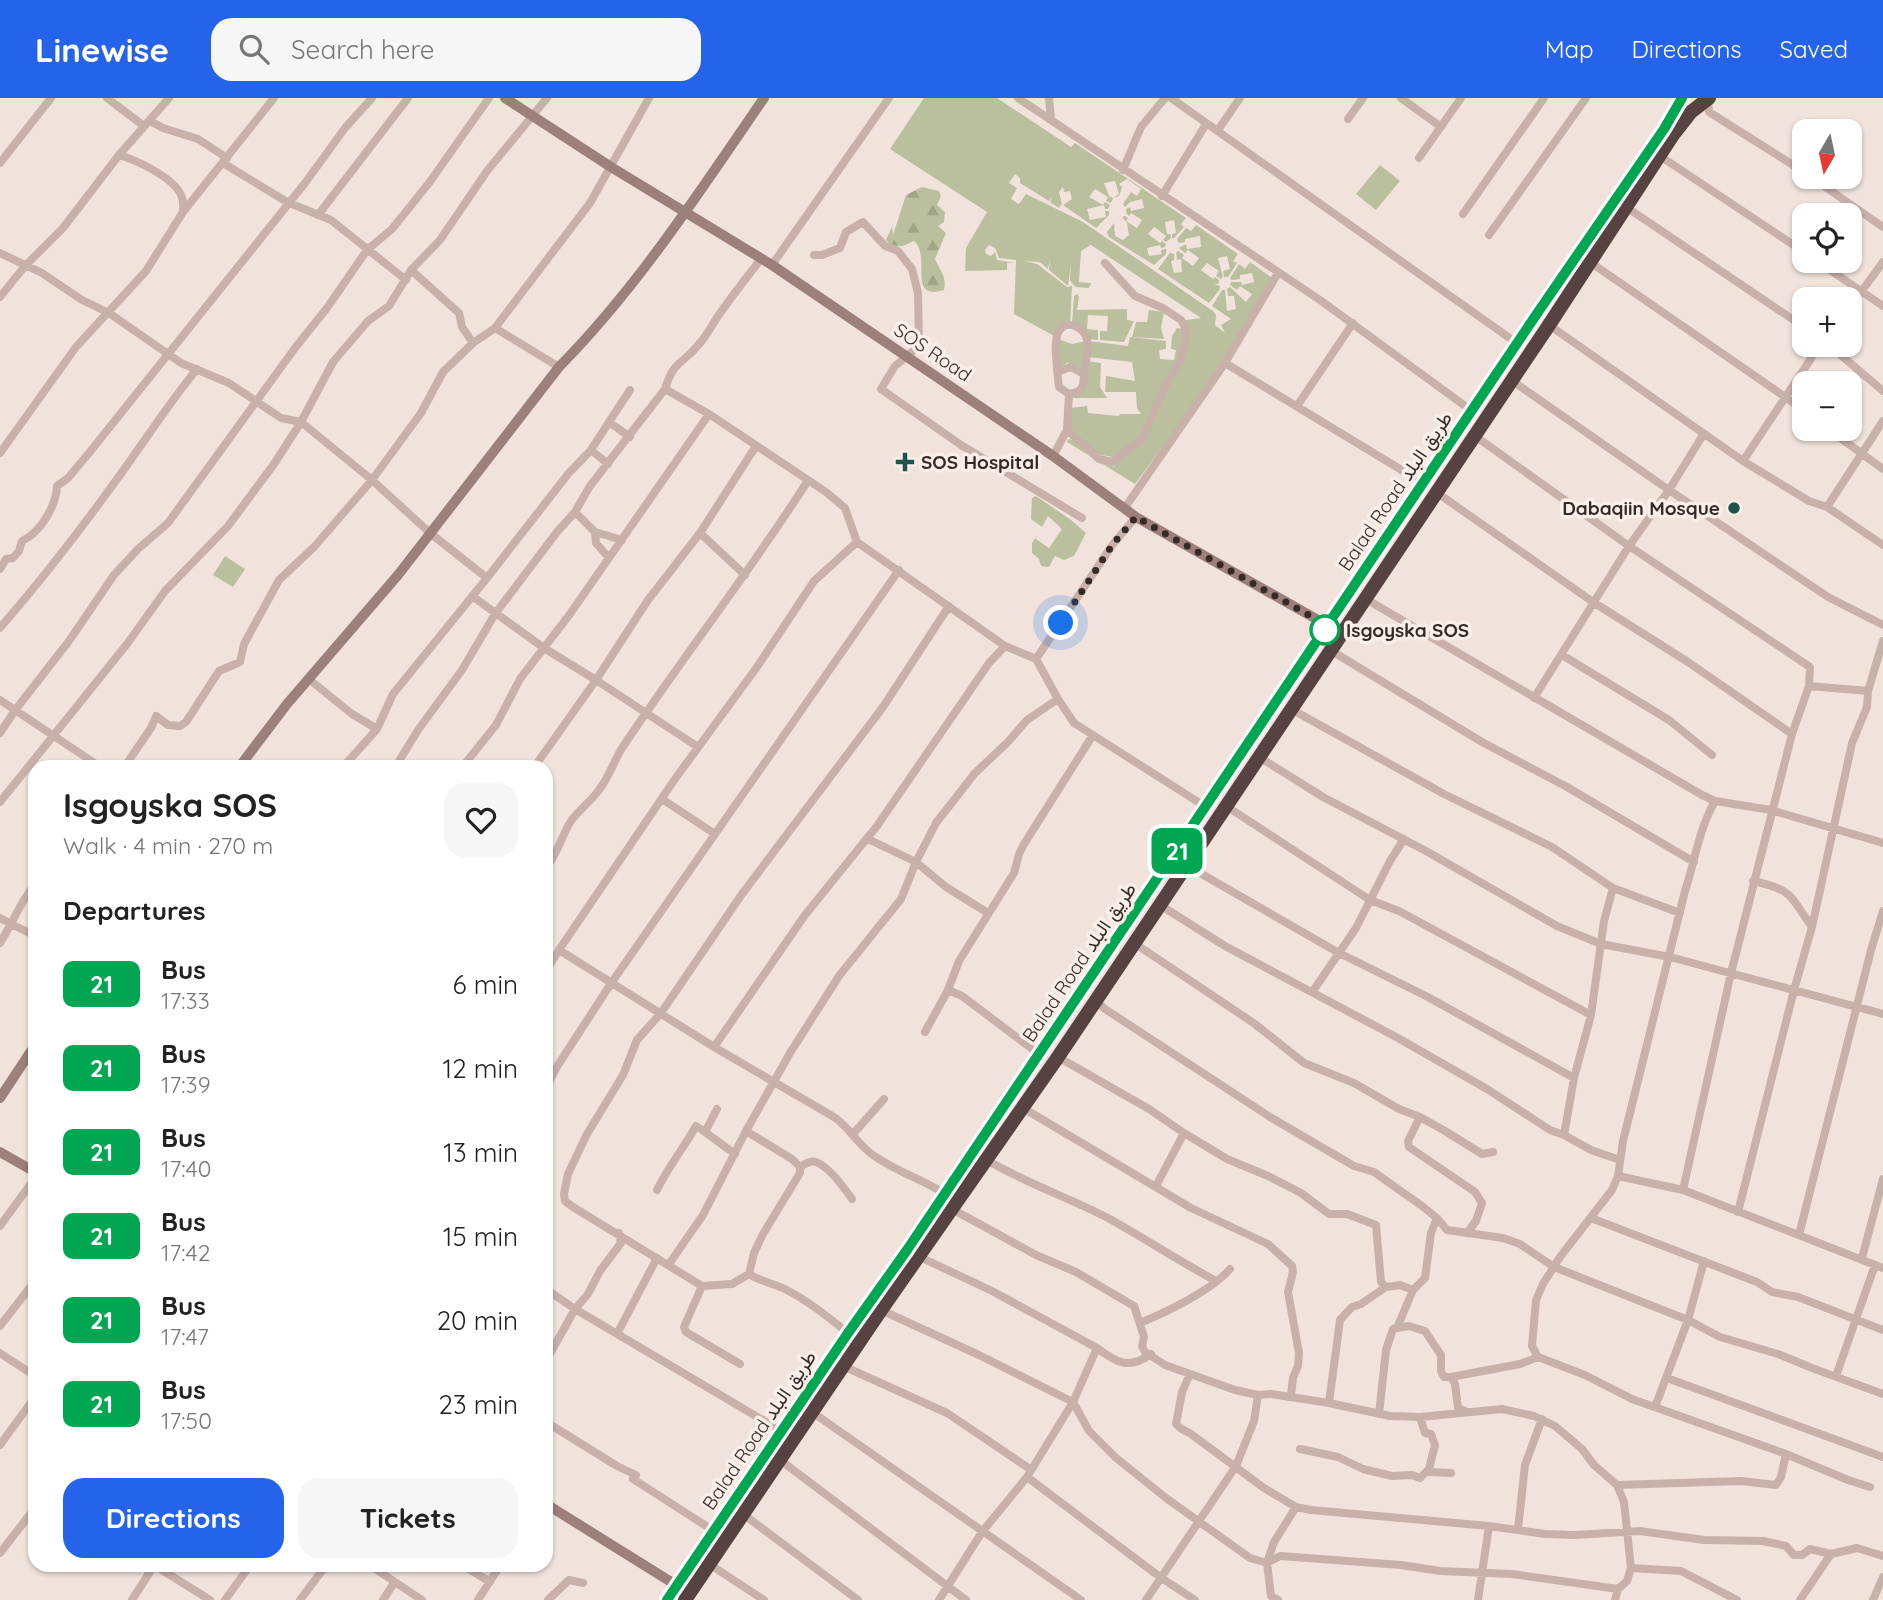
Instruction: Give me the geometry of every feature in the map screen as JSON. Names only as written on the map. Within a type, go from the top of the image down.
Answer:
[{"type":"highway","name":"Balad Road طريق البلد","points":[[667,1600],[1206,807],[1335,630],[1423,483],[1664,129],[1682,98]]},
{"type":"highway","name":"Balad Road طريق البلد","points":[[685,1600],[881,1310],[1096,1001],[1330,650],[1335,630],[1364,598],[1690,112],[1708,98]]},
{"type":"street","points":[[0,163],[51,98]]},
{"type":"street","points":[[107,98],[147,123],[198,139],[287,202],[341,227],[405,280]]},
{"type":"street","points":[[0,297],[63,228],[118,155],[169,98]]},
{"type":"street","points":[[0,453],[76,347],[146,271],[183,212],[274,98]]},
{"type":"street","points":[[0,569],[6,559],[13,558],[19,551],[22,541],[31,537],[48,513],[56,501],[57,486],[68,478],[82,461],[345,128],[372,98]]},
{"type":"street","points":[[318,215],[408,98]]},
{"type":"street","points":[[0,733],[69,641],[114,575],[168,523],[343,287],[367,250],[392,229],[429,183],[489,98]]},
{"type":"street","name":"SOS Road","points":[[505,98],[611,167],[772,265],[1053,456],[1136,517],[1335,630]]},
{"type":"street","points":[[32,760],[127,644],[165,591],[228,526],[301,422],[333,362],[368,321],[389,306],[411,270],[440,240],[492,165],[535,116],[547,98]]},
{"type":"street","points":[[129,760],[156,716],[168,725],[180,726],[186,722],[219,671],[240,662],[244,643],[279,580],[314,547],[372,480],[421,413],[443,372],[473,343],[495,328],[590,203],[649,98]]},
{"type":"street","points":[[245,760],[288,704],[398,575],[559,367],[589,338],[685,213],[764,98]]},
{"type":"street","points":[[772,265],[889,98]]},
{"type":"street","points":[[1018,98],[1353,323],[1472,411]]},
{"type":"street","points":[[1049,98],[1051,119]]},
{"type":"street","points":[[1123,170],[1142,127],[1165,98]]},
{"type":"street","points":[[1171,98],[1518,344]]},
{"type":"street","points":[[1218,130],[1240,98]]},
{"type":"street","points":[[1348,119],[1363,98]]},
{"type":"street","points":[[1401,98],[1441,127]]},
{"type":"street","points":[[1419,158],[1461,98]]},
{"type":"street","points":[[1463,214],[1544,98]]},
{"type":"street","points":[[1489,234],[1586,98]]},
{"type":"street","points":[[1708,98],[1709,112],[1792,164]]},
{"type":"street","points":[[1161,196],[1206,124]]},
{"type":"street","points":[[118,155],[148,168],[175,187],[181,194],[183,212]]},
{"type":"street","points":[[1660,156],[1792,244]]},
{"type":"street","points":[[1828,189],[1883,227]]},
{"type":"street","points":[[1626,207],[1792,319]]},
{"type":"street","points":[[814,255],[841,248],[846,232],[863,222],[885,246],[898,251],[912,269],[918,293],[919,346],[906,355],[886,377],[881,389],[961,445],[1082,518]]},
{"type":"street","points":[[0,253],[42,273],[82,300],[109,313],[181,363],[229,383],[281,418],[301,422],[372,480],[429,533],[487,578]]},
{"type":"street","points":[[400,760],[462,670],[495,614],[556,532],[575,512],[590,486],[665,389],[670,371],[679,361],[687,358],[702,341],[761,259]]},
{"type":"street","points":[[1590,261],[1792,401]]},
{"type":"street","points":[[1883,262],[1862,291],[1883,306]]},
{"type":"street","points":[[1067,430],[1099,459],[1112,462],[1121,457],[1127,449],[1142,439],[1165,386],[1180,361],[1185,345],[1185,329],[1181,320],[1163,308],[1135,296],[1105,263]]},
{"type":"street","points":[[411,270],[459,313],[462,327],[473,343]]},
{"type":"street","points":[[1124,509],[1224,363],[1278,273]]},
{"type":"street","points":[[1835,273],[1856,287]]},
{"type":"street","points":[[1297,406],[1353,323]]},
{"type":"street","points":[[1549,325],[1742,461],[1809,500],[1827,507],[1883,545]]},
{"type":"street","points":[[1066,326],[1076,326],[1087,341],[1084,383],[1080,390],[1069,394],[1059,387],[1056,338],[1059,331],[1066,326]]},
{"type":"street","points":[[495,328],[559,367]]},
{"type":"street","points":[[1742,461],[1812,357]]},
{"type":"street","points":[[1843,357],[1883,391]]},
{"type":"street","points":[[1224,363],[1423,483]]},
{"type":"street","points":[[1057,370],[1071,367],[1084,374]]},
{"type":"street","points":[[0,628],[110,489],[165,408],[197,369]]},
{"type":"street","points":[[1511,380],[1828,597],[1883,625]]},
{"type":"street","points":[[665,389],[709,414],[807,482],[826,492],[845,508],[857,542],[1004,646],[1036,659],[1074,723],[1206,807]]},
{"type":"street","points":[[349,760],[377,729],[393,694],[591,450],[630,390]]},
{"type":"street","points":[[1053,456],[1067,430],[1069,394]]},
{"type":"street","points":[[468,760],[496,725],[520,679],[622,540],[709,414]]},
{"type":"street","points":[[1827,507],[1883,421]]},
{"type":"street","points":[[609,422],[630,437]]},
{"type":"street","points":[[1534,698],[1629,546],[1669,490],[1703,435]]},
{"type":"street","points":[[1475,436],[1629,546],[1810,667],[1810,686],[1792,734],[1771,810],[1682,1190]]},
{"type":"street","points":[[1844,441],[1883,470]]},
{"type":"street","points":[[539,760],[648,600],[700,533],[756,446]]},
{"type":"street","points":[[591,450],[608,464]]},
{"type":"street","points":[[553,860],[571,821],[600,789],[621,750],[807,482]]},
{"type":"street","points":[[1436,492],[1593,603],[1688,662],[1792,734]]},
{"type":"street","points":[[575,512],[595,532],[622,540]]},
{"type":"street","points":[[1036,659],[1113,544],[1136,517]]},
{"type":"street","points":[[595,532],[596,543],[609,558]]},
{"type":"street","points":[[700,533],[745,575]]},
{"type":"street","points":[[553,960],[814,581],[857,542]]},
{"type":"street","points":[[553,1075],[612,982],[899,570]]},
{"type":"street","points":[[472,596],[544,648],[698,747]]},
{"type":"street","points":[[1364,598],[1715,801],[1771,810],[1883,843]]},
{"type":"street","points":[[800,1167],[799,1175],[763,1234],[754,1254],[750,1274],[732,1284],[702,1286],[687,1278],[619,1233],[573,1207],[565,1201],[564,1194],[568,1174],[587,1133],[623,1075],[637,1040],[661,1013],[742,894],[883,707],[949,606]]},
{"type":"street","points":[[1738,1212],[1812,927],[1852,743],[1867,707],[1868,691],[1883,641]]},
{"type":"street","points":[[714,1047],[805,915],[868,839],[981,674],[1004,646]]},
{"type":"street","points":[[1330,650],[1482,742],[1567,787],[1695,862]]},
{"type":"street","points":[[1562,655],[1669,720],[1713,755]]},
{"type":"street","points":[[310,680],[352,714],[377,729]]},
{"type":"street","points":[[1810,686],[1868,691]]},
{"type":"street","points":[[668,1264],[703,1215],[774,1080],[839,976],[901,899],[936,823],[975,773],[1027,720],[1058,699]]},
{"type":"street","points":[[0,700],[89,760]]},
{"type":"street","points":[[1291,709],[1444,794],[1552,847],[1613,888],[1679,913]]},
{"type":"street","points":[[925,1032],[948,990],[959,961],[1014,873],[1018,854],[1093,735]]},
{"type":"street","points":[[1259,757],[1323,797],[1404,839],[1558,926],[1601,944],[1670,957],[1883,1014]]},
{"type":"street","points":[[0,802],[28,765]]},
{"type":"street","points":[[662,799],[716,834]]},
{"type":"street","points":[[1715,801],[1702,829],[1679,913],[1623,1140],[1618,1176],[1612,1189],[1565,1250],[1543,1284],[1536,1300],[1532,1346],[1538,1357],[1585,1375],[1632,1399],[1870,1487]]},
{"type":"street","points":[[1226,806],[1370,900],[1399,911],[1591,1015]]},
{"type":"street","points":[[868,839],[916,862],[946,887],[988,913]]},
{"type":"street","points":[[1313,991],[1356,928],[1404,839]]},
{"type":"street","points":[[1186,865],[1339,953],[1426,996],[1574,1078]]},
{"type":"street","points":[[1753,881],[1784,889],[1812,927]]},
{"type":"street","points":[[1564,1135],[1574,1078],[1591,1015],[1601,944],[1613,888]]},
{"type":"street","points":[[0,943],[28,892]]},
{"type":"street","points":[[1160,905],[1225,946],[1313,991],[1476,1082],[1550,1130],[1591,1150],[1620,1160]]},
{"type":"street","points":[[1799,1236],[1883,911]]},
{"type":"street","points":[[0,918],[28,933]]},
{"type":"street","points":[[1134,943],[1255,1024],[1304,1063],[1354,1083],[1482,1154],[1493,1152]]},
{"type":"street","points":[[559,950],[714,1047],[834,1117],[849,1127],[859,1144],[872,1154],[945,1194]]},
{"type":"street","points":[[948,990],[962,996],[1039,1054]]},
{"type":"street","points":[[1096,1001],[1270,1116],[1354,1166],[1374,1172],[1437,1218],[1447,1230],[1503,1238],[1520,1244],[1555,1267],[1688,1320],[1720,1337],[1778,1354],[1883,1394]]},
{"type":"street","points":[[0,1098],[28,1056]]},
{"type":"street","points":[[1058,1057],[1149,1109],[1227,1159],[1301,1193],[1329,1213],[1347,1214],[1376,1226],[1381,1282],[1386,1287]]},
{"type":"street","points":[[853,1134],[884,1099]]},
{"type":"street","points":[[1023,1108],[1191,1208],[1268,1244],[1292,1266],[1288,1292],[1299,1353],[1292,1395],[1288,1397]]},
{"type":"street","points":[[705,1132],[717,1109]]},
{"type":"street","points":[[1419,1117],[1408,1141],[1409,1147],[1475,1192],[1482,1203],[1476,1221],[1467,1233]]},
{"type":"street","points":[[657,1190],[667,1167],[682,1152],[695,1126],[735,1154]]},
{"type":"street","points":[[746,1131],[792,1159],[800,1167]]},
{"type":"street","points":[[1156,1186],[1184,1133]]},
{"type":"street","points":[[0,1152],[28,1168]]},
{"type":"street","points":[[985,1159],[1009,1174],[1107,1218],[1165,1254],[1216,1281]]},
{"type":"street","points":[[800,1167],[809,1162],[818,1163],[837,1179],[852,1199]]},
{"type":"street","points":[[1618,1176],[1682,1190],[1879,1266],[1855,1321],[1836,1376]]},
{"type":"street","points":[[1862,1258],[1883,1179]]},
{"type":"street","points":[[0,1226],[28,1188]]},
{"type":"street","points":[[952,1209],[1036,1255],[1076,1272],[1134,1306],[1144,1337],[1142,1346],[1145,1352],[1165,1365],[1190,1374],[1258,1395],[1271,1394],[1329,1403],[1379,1414],[1420,1417],[1502,1409],[1542,1419],[1568,1436],[1617,1485],[1626,1510],[1631,1568],[1627,1581],[1618,1589],[1615,1600]]},
{"type":"street","points":[[1397,1328],[1413,1290],[1425,1278],[1431,1233],[1437,1218]]},
{"type":"street","points":[[1591,1218],[1757,1282],[1772,1292],[1798,1297],[1883,1330]]},
{"type":"street","points":[[553,1348],[575,1309],[621,1243],[619,1233]]},
{"type":"street","points":[[920,1257],[992,1291],[1111,1358],[1131,1364],[1138,1363],[1151,1354]]},
{"type":"street","points":[[617,1334],[657,1258]]},
{"type":"street","points":[[1655,1407],[1688,1320],[1704,1261]]},
{"type":"street","points":[[1140,1323],[1168,1311],[1220,1281],[1230,1269]]},
{"type":"street","points":[[750,1274],[815,1305],[848,1333]]},
{"type":"street","points":[[1329,1403],[1340,1320],[1352,1307],[1362,1304],[1386,1287],[1400,1285],[1413,1290]]},
{"type":"street","points":[[702,1286],[684,1327],[686,1332],[740,1364]]},
{"type":"street","points":[[0,1326],[28,1291]]},
{"type":"street","points":[[553,1294],[781,1431]]},
{"type":"street","points":[[881,1310],[1073,1402],[1089,1431],[1115,1457],[1166,1498],[1250,1558],[1267,1563],[1280,1556],[1401,1565],[1440,1571],[1482,1571],[1618,1589]]},
{"type":"street","points":[[1379,1414],[1386,1350],[1393,1329],[1409,1326],[1425,1331],[1441,1355],[1441,1371],[1444,1377],[1520,1364],[1538,1357]]},
{"type":"street","points":[[939,1600],[982,1532],[1029,1473],[1073,1402],[1097,1348]]},
{"type":"street","points":[[0,1353],[28,1371]]},
{"type":"street","points":[[843,1366],[947,1413],[1029,1473],[1160,1577],[1195,1600]]},
{"type":"street","points":[[1190,1374],[1180,1399],[1176,1424],[1264,1488],[1296,1507],[1369,1517],[1395,1517],[1575,1535],[1627,1531],[1663,1533],[1704,1540],[1746,1540],[1777,1543],[1786,1546],[1794,1555],[1802,1555],[1810,1549],[1831,1553],[1857,1548],[1883,1556]]},
{"type":"street","points":[[1451,1377],[1455,1384],[1458,1408],[1465,1411]]},
{"type":"street","points":[[1667,1378],[1883,1457]]},
{"type":"street","points":[[1146,1600],[1236,1466],[1254,1422],[1258,1395]]},
{"type":"street","points":[[0,1445],[28,1407]]},
{"type":"street","points":[[812,1412],[1081,1600]]},
{"type":"street","points":[[1420,1417],[1425,1433],[1431,1434],[1435,1441],[1428,1472]]},
{"type":"street","points":[[1518,1530],[1525,1465],[1542,1419]]},
{"type":"street","points":[[553,1426],[636,1475],[634,1479],[714,1531]]},
{"type":"street","points":[[1300,1449],[1338,1457],[1363,1469],[1392,1476],[1412,1475],[1420,1478],[1428,1472],[1451,1473]]},
{"type":"street","points":[[1617,1485],[1741,1481],[1776,1485],[1781,1478],[1786,1454]]},
{"type":"street","points":[[780,1460],[966,1600]]},
{"type":"street","points":[[1278,1600],[1271,1596],[1267,1563],[1274,1542],[1296,1507]]},
{"type":"street","points":[[553,1508],[676,1586]]},
{"type":"street","points":[[743,1514],[858,1600]]},
{"type":"street","points":[[0,1553],[28,1517]]},
{"type":"street","points":[[1478,1600],[1489,1526]]},
{"type":"street","points":[[1802,1599],[1831,1553]]},
{"type":"street","points":[[709,1564],[764,1600]]},
{"type":"street","points":[[1631,1568],[1681,1572],[1737,1600]]},
{"type":"street","points":[[132,1600],[150,1572]]},
{"type":"street","points":[[165,1572],[210,1600]]},
{"type":"street","points":[[225,1600],[245,1572]]},
{"type":"street","points":[[300,1600],[321,1572]]},
{"type":"street","points":[[379,1572],[422,1600]]},
{"type":"street","points":[[474,1572],[490,1582]]},
{"type":"street","points":[[478,1600],[496,1572]]},
{"type":"street","points":[[1873,1600],[1883,1577]]},
{"type":"street","points":[[548,1600],[569,1580],[583,1583]]},
{"type":"street","points":[[383,1600],[394,1583]]},
{"type":"green space","points":[[924,98],[997,98],[1071,147],[1075,143],[1186,218],[1181,224],[1184,227],[1174,238],[1174,220],[1165,222],[1167,234],[1170,234],[1171,238],[1166,242],[1163,240],[1166,236],[1154,227],[1148,234],[1166,244],[1161,248],[1160,245],[1147,248],[1149,256],[1162,254],[1161,250],[1166,249],[1166,254],[1154,265],[1109,237],[1107,232],[1114,223],[1115,236],[1123,240],[1129,235],[1127,223],[1122,217],[1128,218],[1126,221],[1137,228],[1142,220],[1126,213],[1126,209],[1130,207],[1131,211],[1144,208],[1142,199],[1130,202],[1125,207],[1123,204],[1131,192],[1137,196],[1141,189],[1127,179],[1119,184],[1122,187],[1119,196],[1113,198],[1111,203],[1106,201],[1108,197],[1095,189],[1089,197],[1103,205],[1105,202],[1110,205],[1108,209],[1105,209],[1104,205],[1087,209],[1090,220],[1106,217],[1105,211],[1109,211],[1109,215],[1096,228],[1063,205],[1072,199],[1070,191],[1064,192],[1063,187],[1059,192],[1062,204],[1059,208],[1050,202],[1053,195],[1049,201],[1020,183],[1020,178],[1015,174],[1009,183],[1017,188],[1011,199],[1019,204],[1026,194],[1083,222],[1213,311],[1216,315],[1215,325],[1225,333],[1221,325],[1231,319],[1212,306],[1222,290],[1225,290],[1227,311],[1236,309],[1234,296],[1228,296],[1227,289],[1230,287],[1246,302],[1252,294],[1240,286],[1237,290],[1230,285],[1231,282],[1241,282],[1242,285],[1254,282],[1252,273],[1231,280],[1239,264],[1245,269],[1250,262],[1275,280],[1239,343],[1135,484],[1101,463],[1115,467],[1110,459],[1113,457],[1101,455],[1068,433],[1070,408],[1087,406],[1088,413],[1119,416],[1141,414],[1137,408],[1136,392],[1105,392],[1106,376],[1135,381],[1132,362],[1088,357],[1088,341],[1128,346],[1130,337],[1166,341],[1166,349],[1159,350],[1160,359],[1174,360],[1176,350],[1171,349],[1172,336],[1177,328],[1185,329],[1186,320],[1201,318],[1091,245],[1081,251],[1079,282],[1091,283],[1089,288],[1076,287],[1070,281],[1071,264],[1068,286],[1049,270],[1050,259],[1048,269],[1040,262],[1024,261],[1037,264],[1067,287],[1072,286],[1070,325],[1056,337],[1014,314],[1016,260],[999,258],[995,248],[989,245],[985,250],[986,254],[991,256],[995,252],[997,260],[1015,263],[1007,263],[1007,270],[965,271],[966,248],[987,212],[890,149]],"holes":[[[1115,181],[1119,194],[1113,198],[1109,196],[1104,183]]]},
{"type":"green space","points":[[1380,165],[1400,181],[1376,210],[1356,194]]},
{"type":"green space","points":[[922,187],[939,191],[941,196],[937,205],[945,212],[944,222],[938,226],[946,233],[935,259],[945,285],[944,290],[933,292],[923,284],[921,257],[914,241],[903,246],[891,246],[886,240],[892,227],[893,235],[906,195]]},
{"type":"green space","points":[[1196,225],[1238,254],[1233,261],[1237,263],[1228,277],[1224,277],[1223,271],[1230,269],[1227,256],[1218,258],[1223,277],[1221,279],[1216,276],[1219,271],[1207,263],[1201,270],[1219,280],[1219,283],[1214,285],[1219,285],[1220,289],[1209,303],[1158,269],[1170,253],[1174,254],[1174,260],[1171,261],[1174,273],[1182,272],[1181,259],[1177,260],[1178,251],[1184,255],[1182,258],[1193,266],[1199,258],[1188,250],[1185,253],[1179,248],[1186,244],[1187,249],[1201,247],[1200,236],[1179,243],[1177,239],[1186,228],[1191,231]]},
{"type":"green space","points":[[1077,294],[1077,310],[1127,309],[1127,320],[1134,321],[1124,342],[1100,340],[1100,331],[1107,331],[1108,316],[1088,315],[1087,329],[1098,330],[1098,340],[1088,339],[1072,324],[1074,296]]},
{"type":"green space","points":[[1149,310],[1164,312],[1161,328],[1164,339],[1132,337],[1136,322],[1147,322]]},
{"type":"green space","points":[[1058,339],[1072,344],[1086,341],[1081,369],[1067,363],[1057,370]]},
{"type":"green space","points":[[1087,361],[1101,363],[1100,387],[1107,398],[1072,398],[1079,393]]},
{"type":"green space","points":[[1068,439],[1073,440],[1101,463],[1067,442]]},
{"type":"green space","points":[[1036,496],[1086,533],[1074,556],[1064,560],[1055,556],[1049,567],[1041,566],[1039,559],[1032,553],[1032,543],[1036,537],[1049,548],[1062,529],[1048,516],[1042,527],[1031,519],[1032,498]]},
{"type":"green space","points":[[225,556],[245,569],[233,587],[213,575]]},
{"type":"bus line","name":"21","points":[[667,1600],[907,1250],[1664,129],[1682,98]]},
{"type":"place","name":"SOS Hospital","points":[[905,462]]},
{"type":"place","name":"Dabaqiin Mosque","points":[[1734,508]]},
{"type":"place","name":"Isgoyska SOS","points":[[1325,630]]},
{"type":"route","points":[[1061,623],[1113,544],[1136,517],[1328,626],[1325,630]]}]
